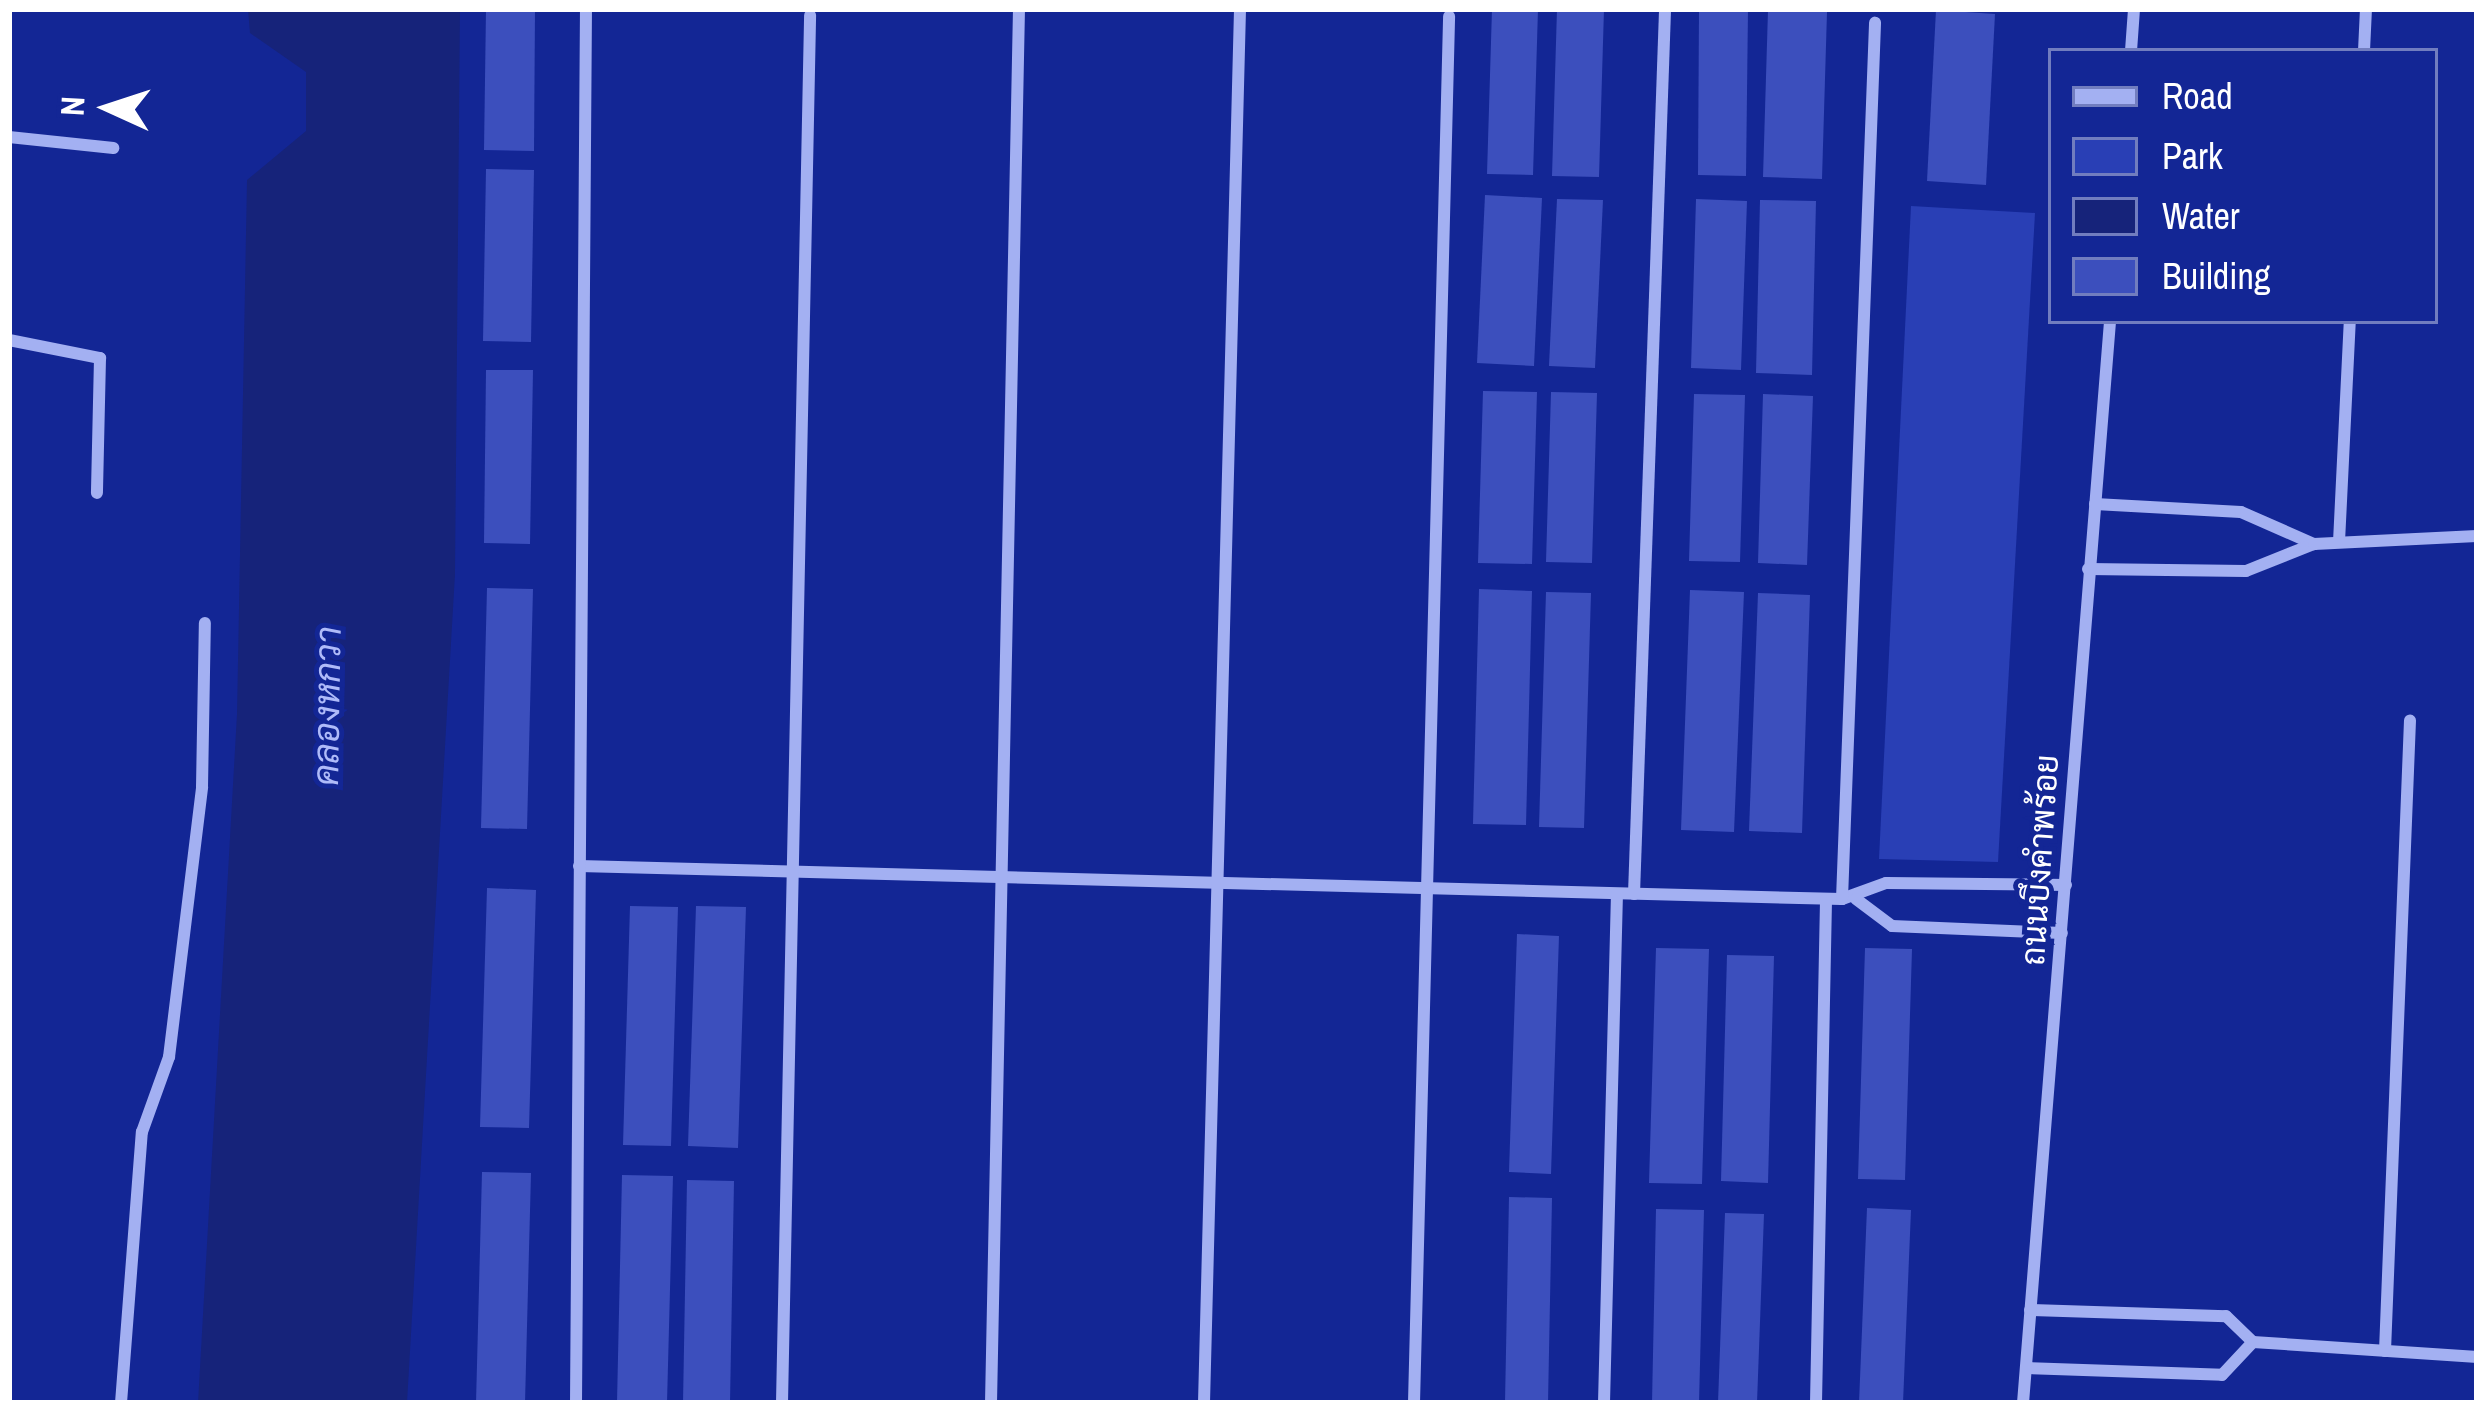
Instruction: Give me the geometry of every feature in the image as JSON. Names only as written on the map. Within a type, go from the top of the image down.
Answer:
[{"type":"street","points":[[576,1403],[586,9]]},
{"type":"street","points":[[991,1403],[1006,878],[1019,9]]},
{"type":"street","points":[[1204,1403],[1213,884],[1240,9]]},
{"type":"street","points":[[2131,48],[2134,9]]},
{"type":"street","points":[[2364,48],[2366,9]]},
{"type":"street","points":[[1634,894],[1665,12]]},
{"type":"street","points":[[782,1403],[810,15]]},
{"type":"street","points":[[1414,1403],[1449,16]]},
{"type":"street","points":[[1849,899],[1875,23]]},
{"type":"street","points":[[9,137],[113,148]]},
{"type":"street","name":"ถนนบึงคำพร้อย","points":[[2023,1403],[2110,324]]},
{"type":"street","points":[[2339,542],[2350,324]]},
{"type":"street","points":[[9,340],[100,358],[97,494]]},
{"type":"street","points":[[2095,504],[2241,512],[2314,544]]},
{"type":"street","points":[[2088,569],[2246,571],[2314,544],[2477,536]]},
{"type":"street","points":[[121,1403],[142,1132],[169,1057],[202,787],[205,623]]},
{"type":"street","points":[[2385,1351],[2410,720]]},
{"type":"street","points":[[579,866],[1826,899],[1849,899],[1886,883],[2066,885]]},
{"type":"street","points":[[1604,1403],[1617,894]]},
{"type":"street","points":[[1816,1403],[1826,899]]},
{"type":"street","points":[[1849,899],[1892,926],[2062,933]]},
{"type":"street","points":[[2030,1310],[2226,1316],[2253,1342],[2477,1357]]},
{"type":"street","points":[[2026,1368],[2222,1376],[2253,1342]]},
{"type":"green space","points":[[1911,206],[2035,213],[1998,862],[1879,859]]},
{"type":"water","name":"คลองหกวา","points":[[248,9],[460,9],[455,574],[407,1403],[198,1403],[237,714],[247,180],[306,131],[306,72],[250,33]]},
{"type":"building","points":[[486,9],[535,9],[534,151],[484,150]]},
{"type":"building","points":[[1492,9],[1538,9],[1533,175],[1487,174]]},
{"type":"building","points":[[1557,9],[1604,9],[1599,177],[1552,176]]},
{"type":"building","points":[[1699,9],[1748,9],[1746,176],[1698,175]]},
{"type":"building","points":[[1768,10],[1827,12],[1822,179],[1763,177]]},
{"type":"building","points":[[1936,10],[1995,14],[1986,185],[1927,181]]},
{"type":"building","points":[[486,169],[534,170],[531,342],[483,341]]},
{"type":"building","points":[[1485,195],[1542,198],[1534,366],[1477,363]]},
{"type":"building","points":[[1557,199],[1603,200],[1595,368],[1549,366]]},
{"type":"building","points":[[1696,199],[1747,201],[1741,370],[1691,368]]},
{"type":"building","points":[[1760,200],[1816,201],[1812,375],[1756,373]]},
{"type":"building","points":[[486,370],[533,370],[530,544],[484,543]]},
{"type":"building","points":[[1483,391],[1537,392],[1532,564],[1478,563]]},
{"type":"building","points":[[1551,392],[1597,393],[1592,563],[1546,562]]},
{"type":"building","points":[[1694,394],[1745,395],[1740,562],[1689,561]]},
{"type":"building","points":[[1763,394],[1813,396],[1807,565],[1758,563]]},
{"type":"building","points":[[487,588],[533,589],[527,829],[481,828]]},
{"type":"building","points":[[1479,589],[1532,591],[1526,825],[1473,824]]},
{"type":"building","points":[[1690,590],[1744,592],[1734,832],[1681,830]]},
{"type":"building","points":[[1546,592],[1591,593],[1584,828],[1539,827]]},
{"type":"building","points":[[1758,593],[1810,595],[1802,833],[1749,831]]},
{"type":"building","points":[[487,888],[536,890],[529,1128],[480,1127]]},
{"type":"building","points":[[630,906],[678,907],[671,1146],[623,1145]]},
{"type":"building","points":[[696,906],[746,907],[738,1148],[688,1146]]},
{"type":"building","points":[[1517,934],[1559,936],[1551,1174],[1509,1172]]},
{"type":"building","points":[[1656,948],[1709,949],[1702,1184],[1649,1183]]},
{"type":"building","points":[[1865,948],[1912,949],[1905,1180],[1858,1179]]},
{"type":"building","points":[[1727,955],[1774,956],[1768,1183],[1721,1181]]},
{"type":"building","points":[[482,1172],[531,1173],[525,1403],[476,1403]]},
{"type":"building","points":[[622,1175],[673,1176],[667,1403],[617,1403]]},
{"type":"building","points":[[687,1180],[734,1181],[730,1403],[683,1403]]},
{"type":"building","points":[[1509,1197],[1552,1198],[1548,1403],[1505,1403]]},
{"type":"building","points":[[1867,1208],[1911,1210],[1903,1403],[1859,1403]]},
{"type":"building","points":[[1656,1209],[1704,1210],[1699,1403],[1652,1403]]},
{"type":"building","points":[[1725,1213],[1764,1214],[1757,1403],[1718,1403]]}]
